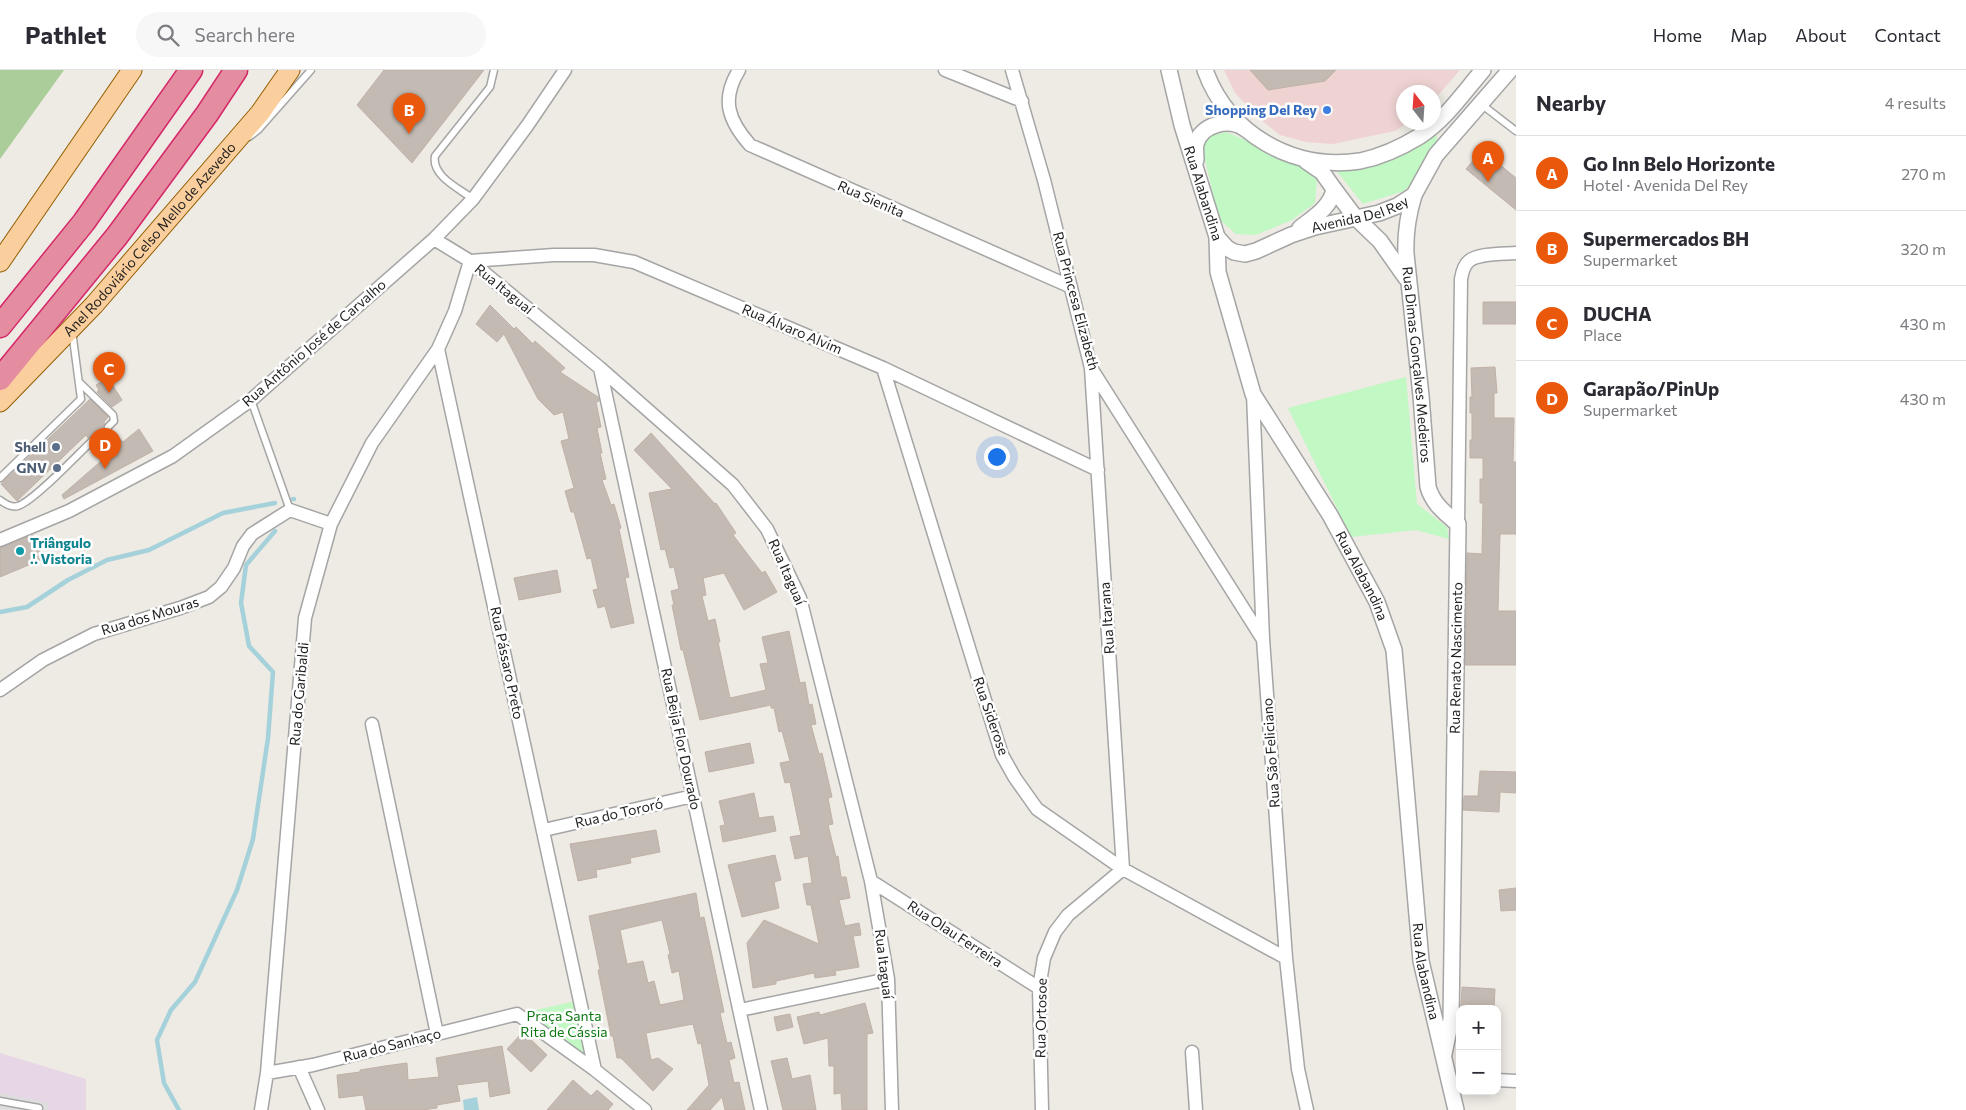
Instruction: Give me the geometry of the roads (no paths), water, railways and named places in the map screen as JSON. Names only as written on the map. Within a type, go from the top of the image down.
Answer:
[{"type":"highway","points":[[0,326],[84,222],[191,70]]},
{"type":"highway","name":"Anel Rodoviário Celso Mello de Azevedo","points":[[0,379],[118,236],[207,114],[236,70]]},
{"type":"main road","points":[[0,262],[132,70]]},
{"type":"main road","name":"Anel Rodoviário Celso Mello de Azevedo","points":[[0,402],[94,306],[260,113],[290,70]]},
{"type":"street","name":"Rua Antônio José de Carvalho","points":[[0,540],[69,511],[173,456],[251,400],[434,239],[473,199],[527,126],[565,70]]},
{"type":"street","name":"Rua Sienita","points":[[739,70],[732,81],[728,99],[731,118],[739,132],[750,145],[1069,286]]},
{"type":"street","points":[[945,70],[1022,101]]},
{"type":"street","name":"Rua Princesa Elizabeth","points":[[1012,70],[1044,180],[1091,368],[1263,639]]},
{"type":"street","name":"Rua Alabandina","points":[[1169,70],[1182,125],[1197,167],[1217,237],[1218,272],[1253,394],[1335,524],[1377,602],[1394,650],[1421,961],[1443,1058],[1454,1078],[1456,1110]]},
{"type":"street","points":[[1205,70],[1221,103],[1247,130]]},
{"type":"street","points":[[1197,167],[1196,145],[1199,137],[1210,127],[1227,122],[1238,124],[1263,143],[1300,158],[1324,161],[1360,161],[1376,156],[1421,135],[1439,121],[1483,70]]},
{"type":"street","name":"Avenida Del Rey","points":[[1217,237],[1227,248],[1234,252],[1245,254],[1291,235],[1397,206],[1414,195],[1436,155],[1510,70]]},
{"type":"street","points":[[1300,158],[1322,172],[1355,217],[1380,241],[1409,281]]},
{"type":"street","points":[[1291,235],[1326,206],[1333,198],[1334,189]]},
{"type":"street","name":"Rua Dimas Gonçalves Medeiros","points":[[1414,195],[1405,239],[1428,487],[1431,498],[1458,524]]},
{"type":"street","name":"Rua Itaguaí","points":[[434,239],[470,261],[600,368],[733,485],[767,529],[800,598],[870,881],[888,978],[892,1110]]},
{"type":"street","name":"Rua Renato Nascimento","points":[[1443,1058],[1451,1020],[1459,301],[1463,269],[1469,260],[1516,253]]},
{"type":"street","name":"Rua Álvaro Alvim","points":[[470,261],[594,255],[634,262],[883,368],[1098,470]]},
{"type":"street","points":[[438,349],[455,311],[470,261]]},
{"type":"street","name":"Rua do Garibaldi","points":[[261,1110],[267,1073],[305,618],[331,524],[372,443],[438,349]]},
{"type":"street","name":"Rua Pássaro Preto","points":[[438,349],[595,1070]]},
{"type":"street","name":"Rua Beija Flor Dourado","points":[[600,368],[761,1110]]},
{"type":"street","name":"Rua Siderose","points":[[883,368],[1002,755],[1015,778],[1037,810],[1123,869],[1286,958]]},
{"type":"street","name":"Rua Itarana","points":[[1091,368],[1123,869]]},
{"type":"street","name":"Rua São Feliciano","points":[[1253,394],[1263,639],[1286,958],[1298,1069],[1307,1110]]},
{"type":"street","points":[[290,510],[331,524]]},
{"type":"street","name":"Rua dos Mouras","points":[[0,690],[43,660],[94,634],[180,608],[209,597],[221,587],[234,568],[242,546],[252,534],[290,510]]},
{"type":"street","points":[[372,724],[437,1034]]},
{"type":"street","name":"Rua do Tororó","points":[[544,830],[693,796]]},
{"type":"street","name":"Rua Ortosoe","points":[[1042,1110],[1039,988],[1044,958],[1055,932],[1068,915],[1123,869]]},
{"type":"street","name":"Rua Olau Ferreira","points":[[870,881],[1039,988]]},
{"type":"street","points":[[740,1010],[888,978]]},
{"type":"street","name":"Rua do Sanhaço","points":[[267,1073],[299,1067],[517,1014],[595,1070]]},
{"type":"street","points":[[1192,1052],[1196,1110]]},
{"type":"street","points":[[299,1067],[318,1110]]},
{"type":"street","points":[[595,1070],[645,1110]]},
{"type":"street","points":[[1501,1080],[1516,1081]]},
{"type":"lane","points":[[231,147],[258,130],[311,70]]},
{"type":"lane","points":[[473,199],[437,170],[434,161],[435,156],[490,87],[494,70]]},
{"type":"lane","points":[[1480,103],[1516,131]]},
{"type":"lane","points":[[0,478],[81,399],[72,327]]},
{"type":"lane","points":[[79,382],[113,415],[114,421],[108,427]]},
{"type":"lane","points":[[251,400],[290,510]]},
{"type":"lane","points":[[0,500],[7,505],[17,506],[30,499],[92,441]]},
{"type":"lane","points":[[0,1101],[39,1108],[38,1110]]},
{"type":"water","points":[[477,1097],[479,1110],[464,1110],[463,1100]]},
{"type":"waterway","points":[[0,612],[27,607],[68,580],[107,560],[149,550],[223,513],[275,503]]},
{"type":"waterway","points":[[179,1110],[164,1083],[157,1040],[171,1010],[195,982],[237,890],[253,839],[268,738],[273,672],[249,646],[241,603],[246,565],[275,531]]},
{"type":"place","name":"Shopping Del Rey","points":[[1327,110]]},
{"type":"place","name":"Supermercados BH","points":[[409,134]]},
{"type":"place","name":"Go Inn Belo Horizonte","points":[[1488,182]]},
{"type":"place","name":"DUCHA","points":[[109,393]]},
{"type":"place","name":"Shell","points":[[56,447]]},
{"type":"place","name":"GNV","points":[[57,468]]},
{"type":"place","name":"Garapão/PinUp","points":[[105,469]]},
{"type":"place","name":"Triângulo .'. Vistoria","points":[[20,551]]},
{"type":"park label","name":"Praça Santa Rita de Cássia","points":[[564,1024]]}]
